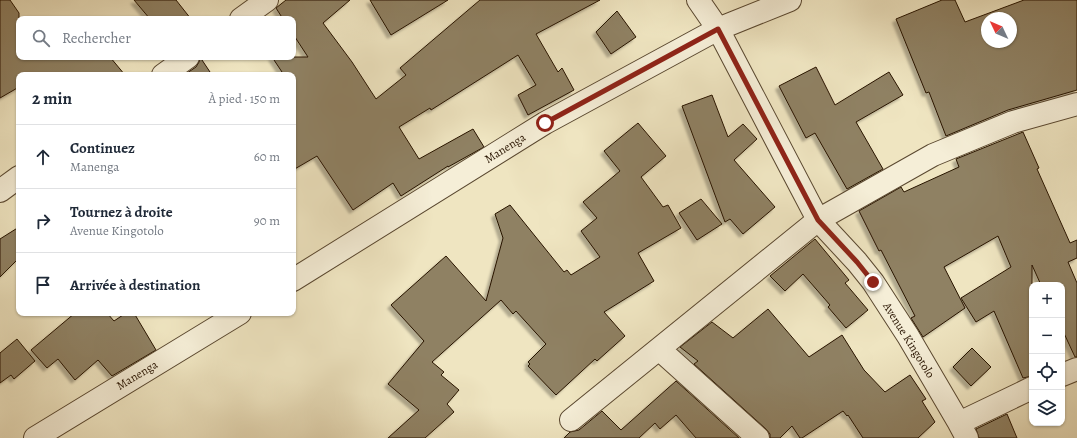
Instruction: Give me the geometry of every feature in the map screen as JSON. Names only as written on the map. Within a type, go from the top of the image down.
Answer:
[{"type":"street","points":[[245,16],[267,0]]},
{"type":"street","name":"Avenue Kingotolo","points":[[698,0],[718,29],[818,220],[857,262],[873,282],[908,336],[963,431]]},
{"type":"street","name":"Manenga","points":[[296,278],[545,123],[718,29],[790,0]]},
{"type":"street","points":[[167,72],[184,60]]},
{"type":"street","points":[[571,420],[818,220],[933,155],[1013,122],[1077,104]]},
{"type":"street","points":[[0,191],[16,179]]},
{"type":"street","name":"Manenga","points":[[35,438],[235,316]]},
{"type":"street","points":[[659,349],[758,438]]},
{"type":"street","points":[[1065,374],[1077,369]]},
{"type":"street","points":[[963,431],[1029,390]]},
{"type":"building","points":[[0,0],[10,0],[19,13],[19,16],[16,16],[16,60],[112,60],[122,72],[16,72],[16,89],[0,98]]},
{"type":"building","points":[[134,0],[176,0],[189,16],[147,16]]},
{"type":"building","points":[[286,0],[350,0],[323,23],[352,62],[376,99],[406,75],[400,68],[480,0],[600,0],[536,34],[558,72],[562,68],[574,90],[528,115],[518,95],[536,85],[518,55],[431,110],[430,108],[399,127],[419,159],[473,129],[484,147],[448,166],[401,196],[393,183],[353,210],[317,156],[296,168],[296,72],[282,72],[274,60],[296,60],[296,57],[308,57],[296,39],[296,16],[281,16],[276,8]]},
{"type":"building","points":[[370,0],[448,0],[391,35]]},
{"type":"building","points":[[942,0],[955,0],[965,22],[981,16],[981,48],[1017,48],[1017,12],[992,12],[1024,0],[1077,0],[1077,90],[1008,110],[946,136],[929,92],[926,93],[896,19]]},
{"type":"building","points":[[617,11],[636,37],[611,54],[596,32]]},
{"type":"building","points":[[199,60],[202,60],[210,72],[188,72],[196,67]]},
{"type":"building","points":[[816,67],[835,105],[889,72],[903,95],[856,122],[883,169],[847,189],[815,133],[806,138],[779,86]]},
{"type":"building","points":[[712,95],[728,137],[743,124],[757,139],[734,160],[775,207],[743,234],[730,219],[725,222],[682,106]]},
{"type":"building","points":[[638,123],[666,156],[641,177],[663,207],[668,205],[681,228],[638,253],[654,281],[604,312],[625,336],[597,361],[595,359],[556,395],[528,366],[530,364],[528,362],[546,344],[516,311],[513,314],[501,300],[432,362],[444,372],[441,375],[459,390],[447,404],[454,412],[425,438],[388,438],[419,410],[388,384],[424,341],[391,305],[446,256],[486,301],[503,238],[495,214],[510,205],[564,272],[567,270],[571,275],[600,257],[581,231],[597,218],[583,202],[620,171],[604,151]]},
{"type":"building","points":[[1023,132],[1039,168],[1037,169],[1070,243],[1077,240],[1077,258],[1068,262],[1077,283],[1077,357],[1075,357],[1065,335],[1065,282],[1040,282],[1032,265],[1032,282],[1029,282],[1029,377],[1023,378],[994,311],[976,322],[961,298],[1011,267],[998,236],[944,267],[965,308],[923,337],[911,318],[915,316],[859,211],[901,187],[904,192],[959,167],[956,159]]},
{"type":"building","points":[[701,199],[722,224],[697,240],[679,213]]},
{"type":"building","points":[[16,229],[16,261],[0,277],[0,239]]},
{"type":"building","points":[[815,239],[849,280],[845,283],[868,310],[846,328],[828,307],[830,305],[803,274],[785,291],[770,276]]},
{"type":"building","points":[[768,309],[809,357],[842,335],[864,370],[885,392],[910,375],[926,399],[922,401],[935,422],[918,438],[863,438],[848,415],[847,416],[843,411],[802,438],[800,438],[792,426],[780,438],[770,438],[770,434],[766,429],[694,364],[698,361],[680,347],[712,322],[733,338]]},
{"type":"building","points":[[71,316],[110,316],[114,321],[122,316],[136,316],[156,350],[112,376],[98,360],[75,380],[58,359],[47,368],[31,350]]},
{"type":"building","points":[[17,339],[35,361],[14,379],[11,375],[0,383],[0,353]]},
{"type":"building","points":[[972,348],[991,367],[971,386],[953,367]]},
{"type":"building","points":[[676,381],[739,438],[696,438],[676,415],[660,429],[655,423],[639,438],[564,438],[570,432],[579,430],[602,411],[621,430]]},
{"type":"building","points":[[1007,414],[1017,438],[979,438],[976,429]]},
{"type":"route","points":[[545,123],[718,29],[818,220],[857,262],[873,282]]}]
